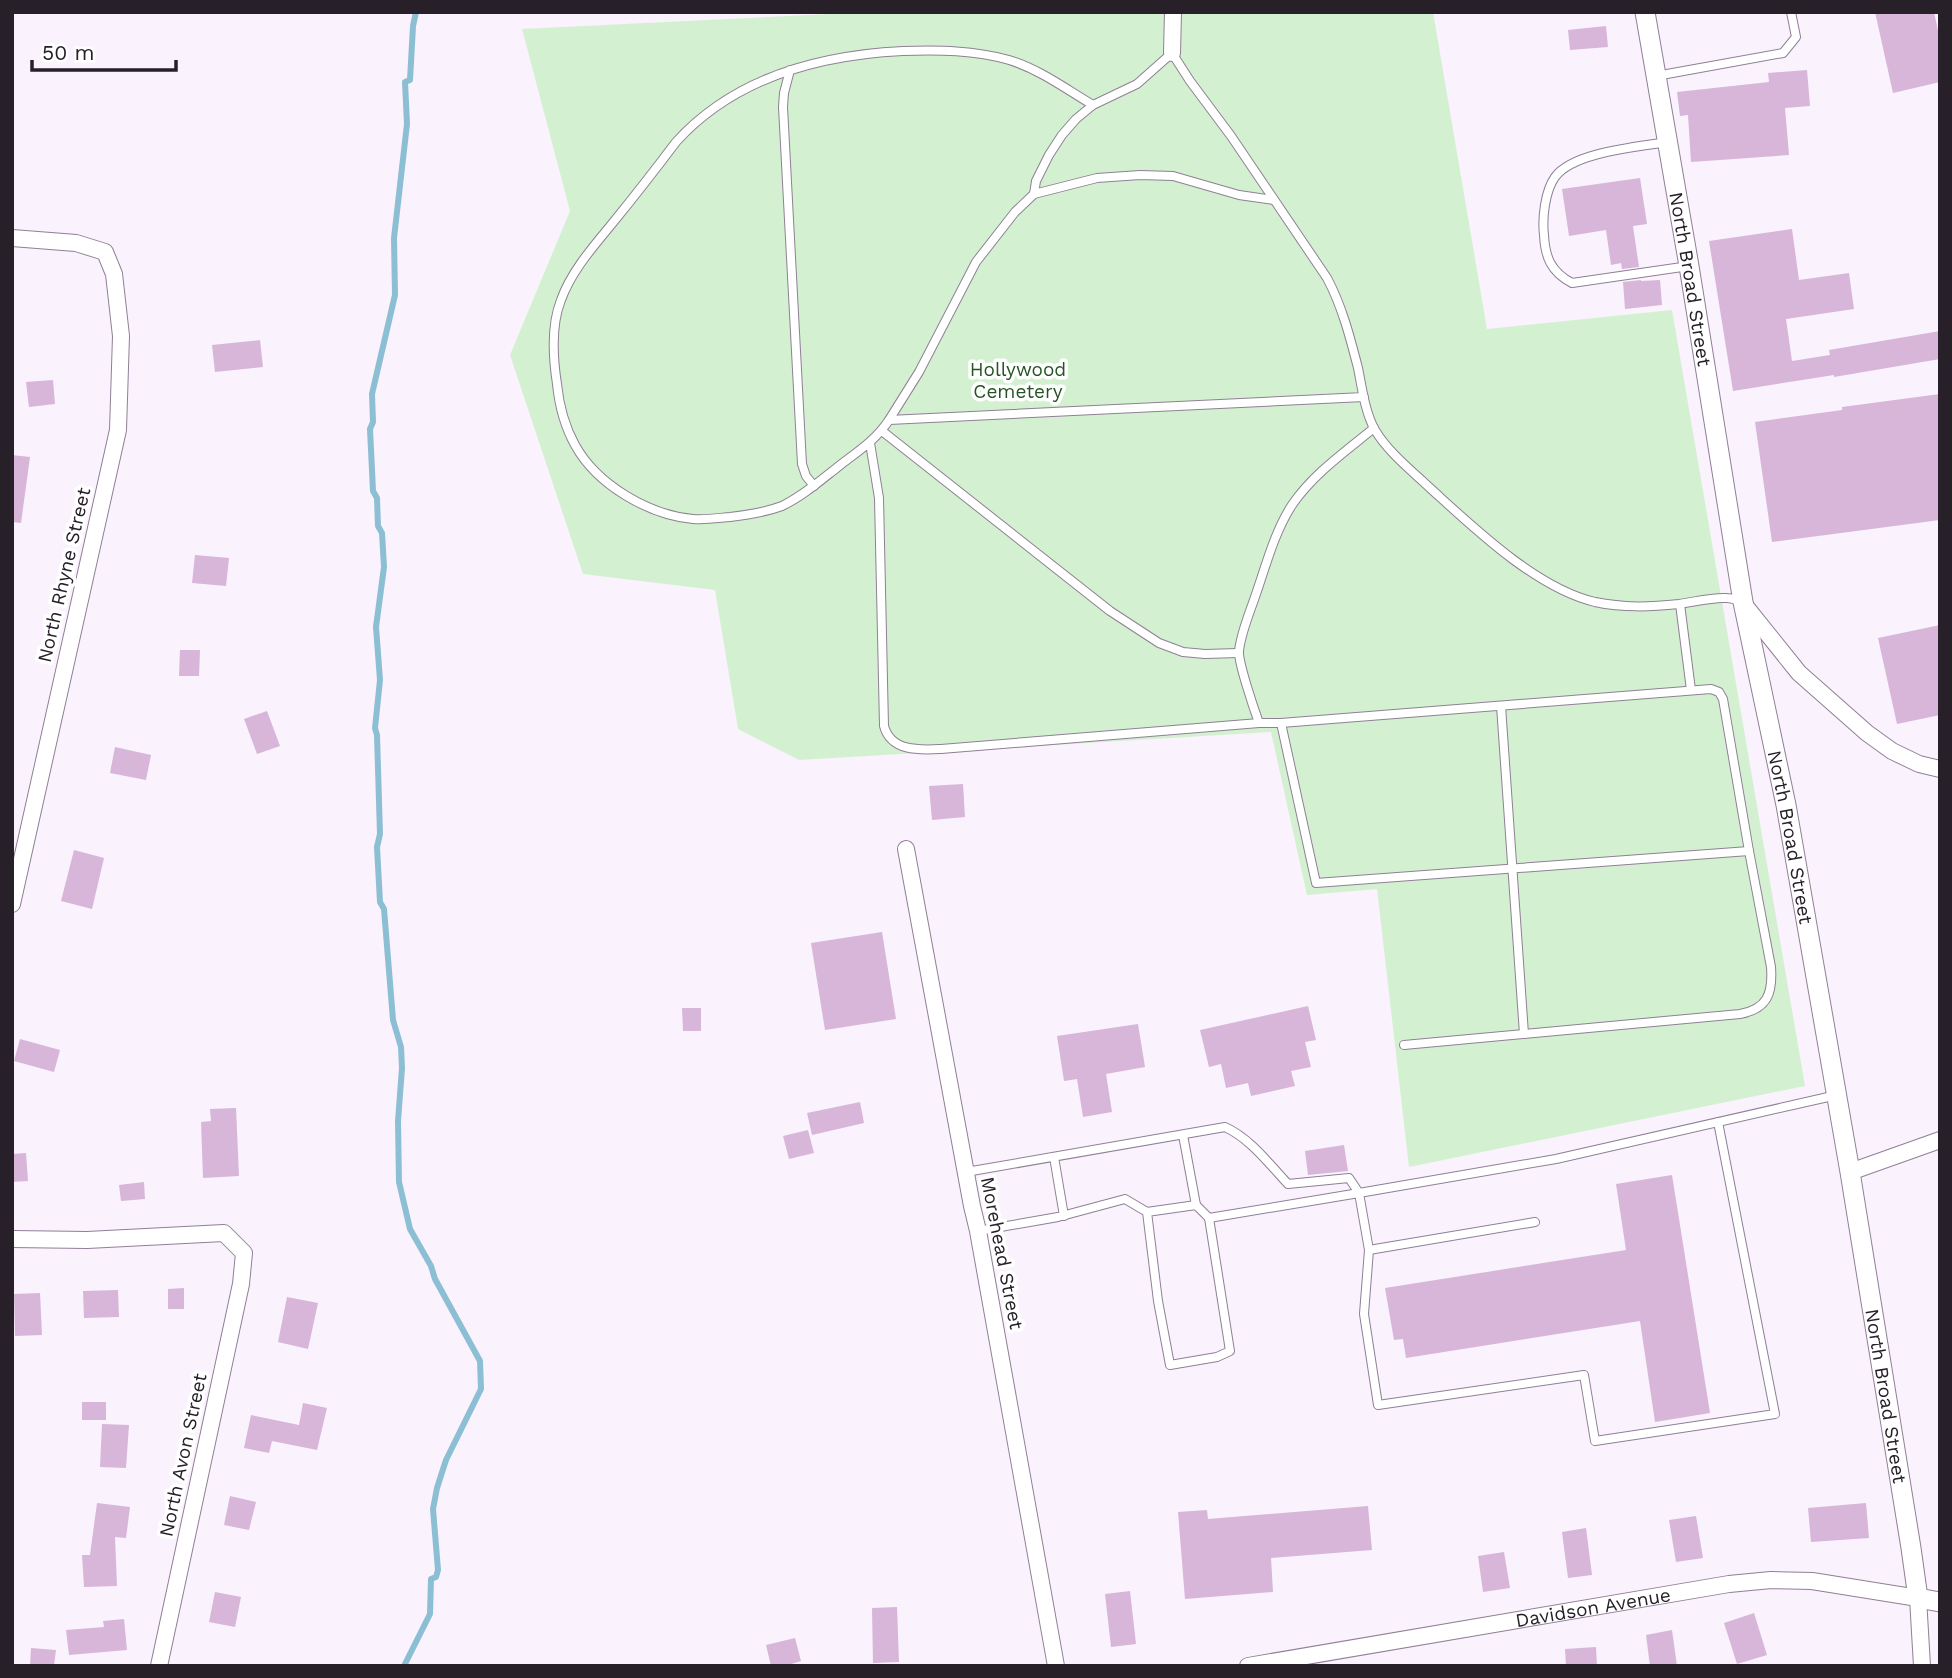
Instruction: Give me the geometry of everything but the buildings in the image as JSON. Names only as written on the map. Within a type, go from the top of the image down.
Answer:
[{"type":"street","points":[[1172,53],[1173,12]]},
{"type":"street","name":"North Broad Street","points":[[1645,12],[1689,266],[1742,602],[1786,805],[1850,1171],[1911,1548],[1922,1666]]},
{"type":"street","name":"North Rhyne Street","points":[[12,238],[76,243],[105,252],[114,274],[121,336],[118,430],[12,904]]},
{"type":"street","points":[[1742,602],[1799,673],[1867,733],[1892,751],[1919,764],[1940,769]]},
{"type":"street","name":"Morehead Street","points":[[906,849],[1056,1666]]},
{"type":"street","points":[[1850,1171],[1940,1140]]},
{"type":"street","name":"North Avon Street","points":[[12,1239],[88,1240],[224,1233],[244,1252],[242,1284],[159,1666]]},
{"type":"street","name":"Davidson Avenue","points":[[1248,1666],[1325,1659],[1729,1584],[1771,1580],[1812,1581],[1940,1602]]},
{"type":"lane","points":[[1656,76],[1783,53],[1796,37],[1791,12]]},
{"type":"lane","points":[[1093,106],[1038,72],[1010,61],[975,53],[940,50],[884,52],[826,60],[790,70],[729,97],[692,125],[569,281],[558,310],[554,347],[555,374],[561,405],[575,445],[597,474],[617,489],[641,503],[679,517],[710,519],[747,515],[780,506],[800,496],[882,431],[919,372],[976,262],[1015,212],[1034,194],[1097,178],[1140,175],[1173,177],[1239,195],[1273,200]]},
{"type":"lane","points":[[1034,194],[1036,181],[1049,155],[1062,135],[1083,112],[1137,84],[1172,53],[1313,255],[1334,290],[1374,428],[1401,461],[1454,510],[1518,563],[1559,589],[1593,601],[1624,607],[1639,608],[1726,598],[1742,602]]},
{"type":"lane","points":[[790,70],[783,107],[802,464],[806,476],[814,485]]},
{"type":"lane","points":[[1667,142],[1609,151],[1577,161],[1555,177],[1543,215],[1546,254],[1552,268],[1572,283],[1689,266]]},
{"type":"lane","points":[[889,420],[1364,397]]},
{"type":"lane","points":[[1259,723],[1238,653],[1282,523],[1292,506],[1326,468],[1374,428]]},
{"type":"lane","points":[[882,431],[1110,611],[1159,642],[1183,652],[1238,653]]},
{"type":"lane","points":[[870,443],[879,498],[884,726],[886,734],[895,743],[916,750],[1691,690],[1719,691],[1723,699],[1771,967],[1771,987],[1764,1004],[1753,1012],[1740,1014],[1404,1045]]},
{"type":"lane","points":[[1680,604],[1691,690]]},
{"type":"lane","points":[[1501,706],[1524,1034]]},
{"type":"lane","points":[[1281,723],[1316,883],[1749,851]]},
{"type":"lane","points":[[1209,1218],[1556,1159],[1837,1096]]},
{"type":"lane","points":[[965,1172],[1225,1127],[1237,1132],[1288,1184],[1349,1178],[1359,1193],[1369,1250],[1364,1314],[1378,1405],[1584,1376],[1595,1441],[1775,1414],[1718,1122]]},
{"type":"lane","points":[[1147,1212],[1158,1301],[1170,1365],[1217,1357],[1230,1351],[1209,1218],[1196,1205],[1183,1135]]},
{"type":"lane","points":[[1054,1157],[1063,1216]]},
{"type":"lane","points":[[978,1231],[1063,1216],[1125,1199],[1147,1212],[1196,1205]]},
{"type":"lane","points":[[1369,1250],[1535,1222]]},
{"type":"green space","name":"Hollywood Cemetery","points":[[872,12],[1433,12],[1487,329],[1672,310],[1805,1086],[1409,1167],[1377,889],[1307,895],[1271,732],[799,760],[738,729],[715,590],[583,574],[510,355],[570,211],[522,29]]},
{"type":"waterway","points":[[404,1666],[430,1614],[431,1579],[436,1577],[438,1570],[433,1509],[437,1488],[446,1460],[481,1389],[480,1361],[410,1229],[399,1182],[401,1047],[393,1020],[377,847],[380,834],[375,728],[380,680],[376,627],[384,567],[377,498],[373,491],[370,429],[373,422],[372,394],[395,295],[394,238],[407,124],[405,82],[410,80],[416,12]]}]
